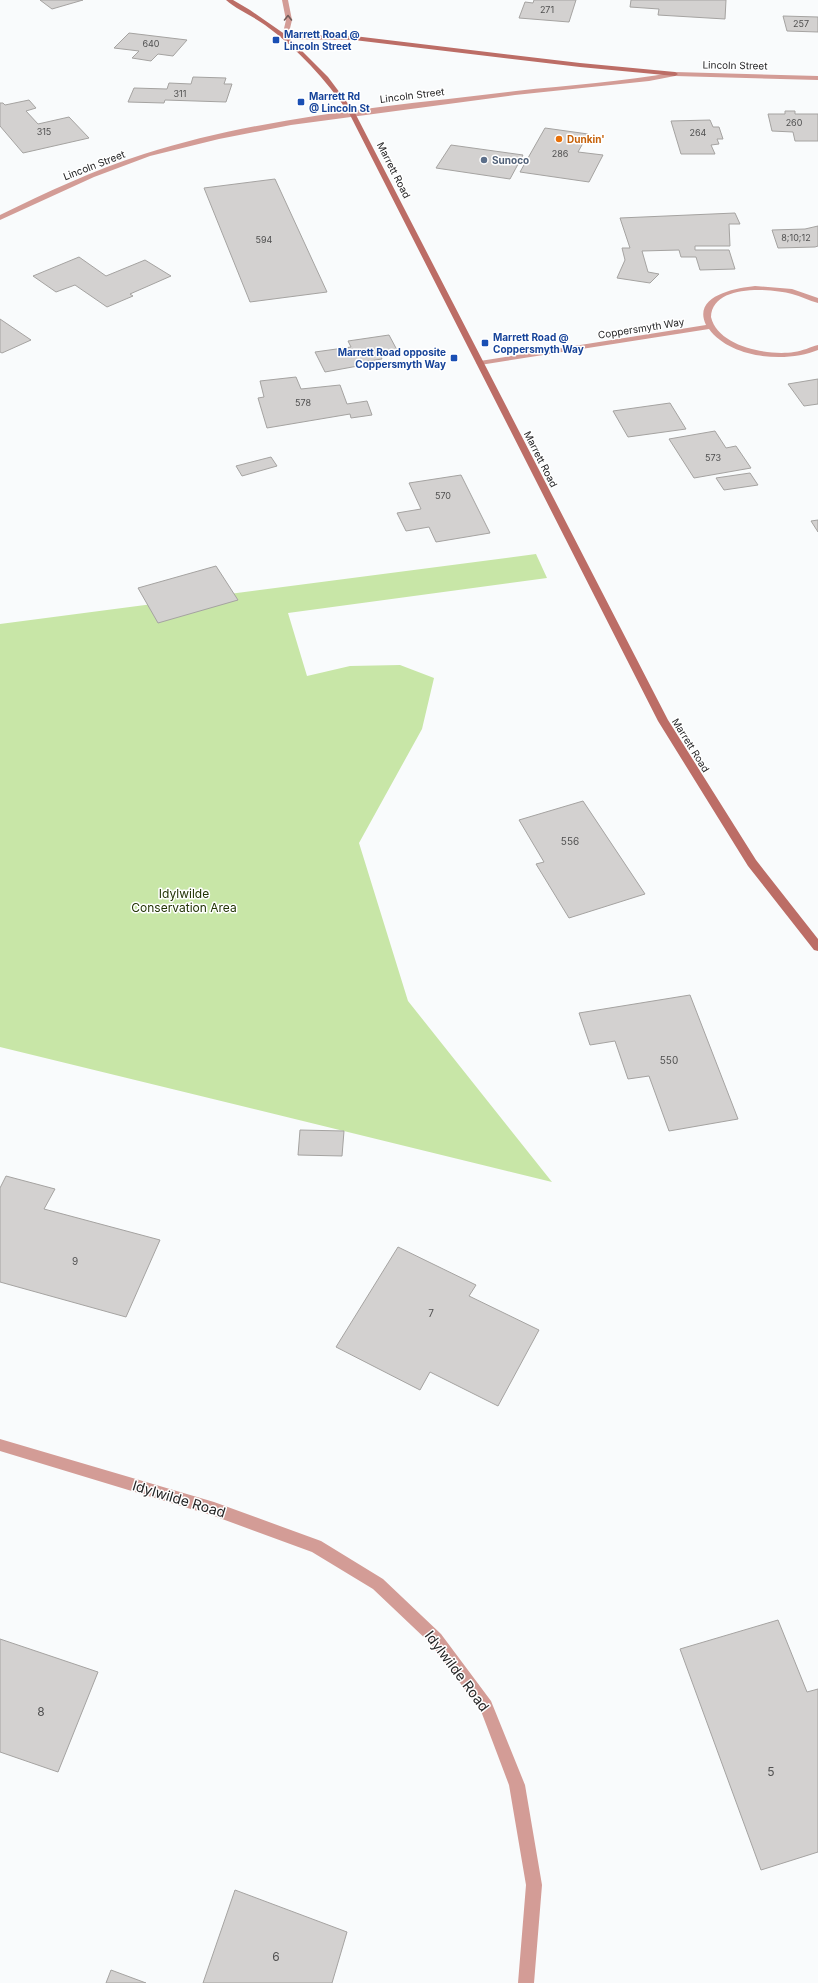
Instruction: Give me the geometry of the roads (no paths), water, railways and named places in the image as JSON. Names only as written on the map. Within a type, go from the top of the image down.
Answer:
[{"type":"main road","name":"Marrett Road","points":[[229,0],[285,37],[309,57],[339,93],[352,113],[663,721],[752,863],[818,947]]},
{"type":"main road","points":[[285,37],[354,38],[580,65],[674,74]]},
{"type":"street","points":[[285,0],[289,20],[285,37]]},
{"type":"street","name":"Lincoln Street","points":[[0,218],[93,174],[148,156],[241,131],[352,113],[543,89],[649,79],[674,74],[818,78]]},
{"type":"street","points":[[818,301],[797,292],[777,288],[756,287],[736,290],[721,296],[711,305],[707,316],[710,327],[720,338],[731,344],[756,352],[777,355],[798,353],[818,347]]},
{"type":"street","name":"Coppersmyth Way","points":[[480,363],[710,327]]},
{"type":"street","name":"Idylwilde Road","points":[[0,1445],[214,1509],[316,1546],[378,1584],[436,1639],[486,1706],[518,1785],[534,1885],[526,1983]]},
{"type":"place","name":"Marrett Road @ Lincoln Street","points":[[276,40]]},
{"type":"place","name":"Marrett Rd @ Lincoln St","points":[[301,102]]},
{"type":"place","name":"Dunkin'","points":[[559,139]]},
{"type":"place","name":"Sunoco","points":[[484,160]]},
{"type":"place","name":"Marrett Road @ Coppersmyth Way","points":[[485,343]]},
{"type":"place","name":"Marrett Road opposite Coppersmyth Way","points":[[454,358]]},
{"type":"park label","name":"Idylwilde Conservation Area","points":[[184,901]]}]
